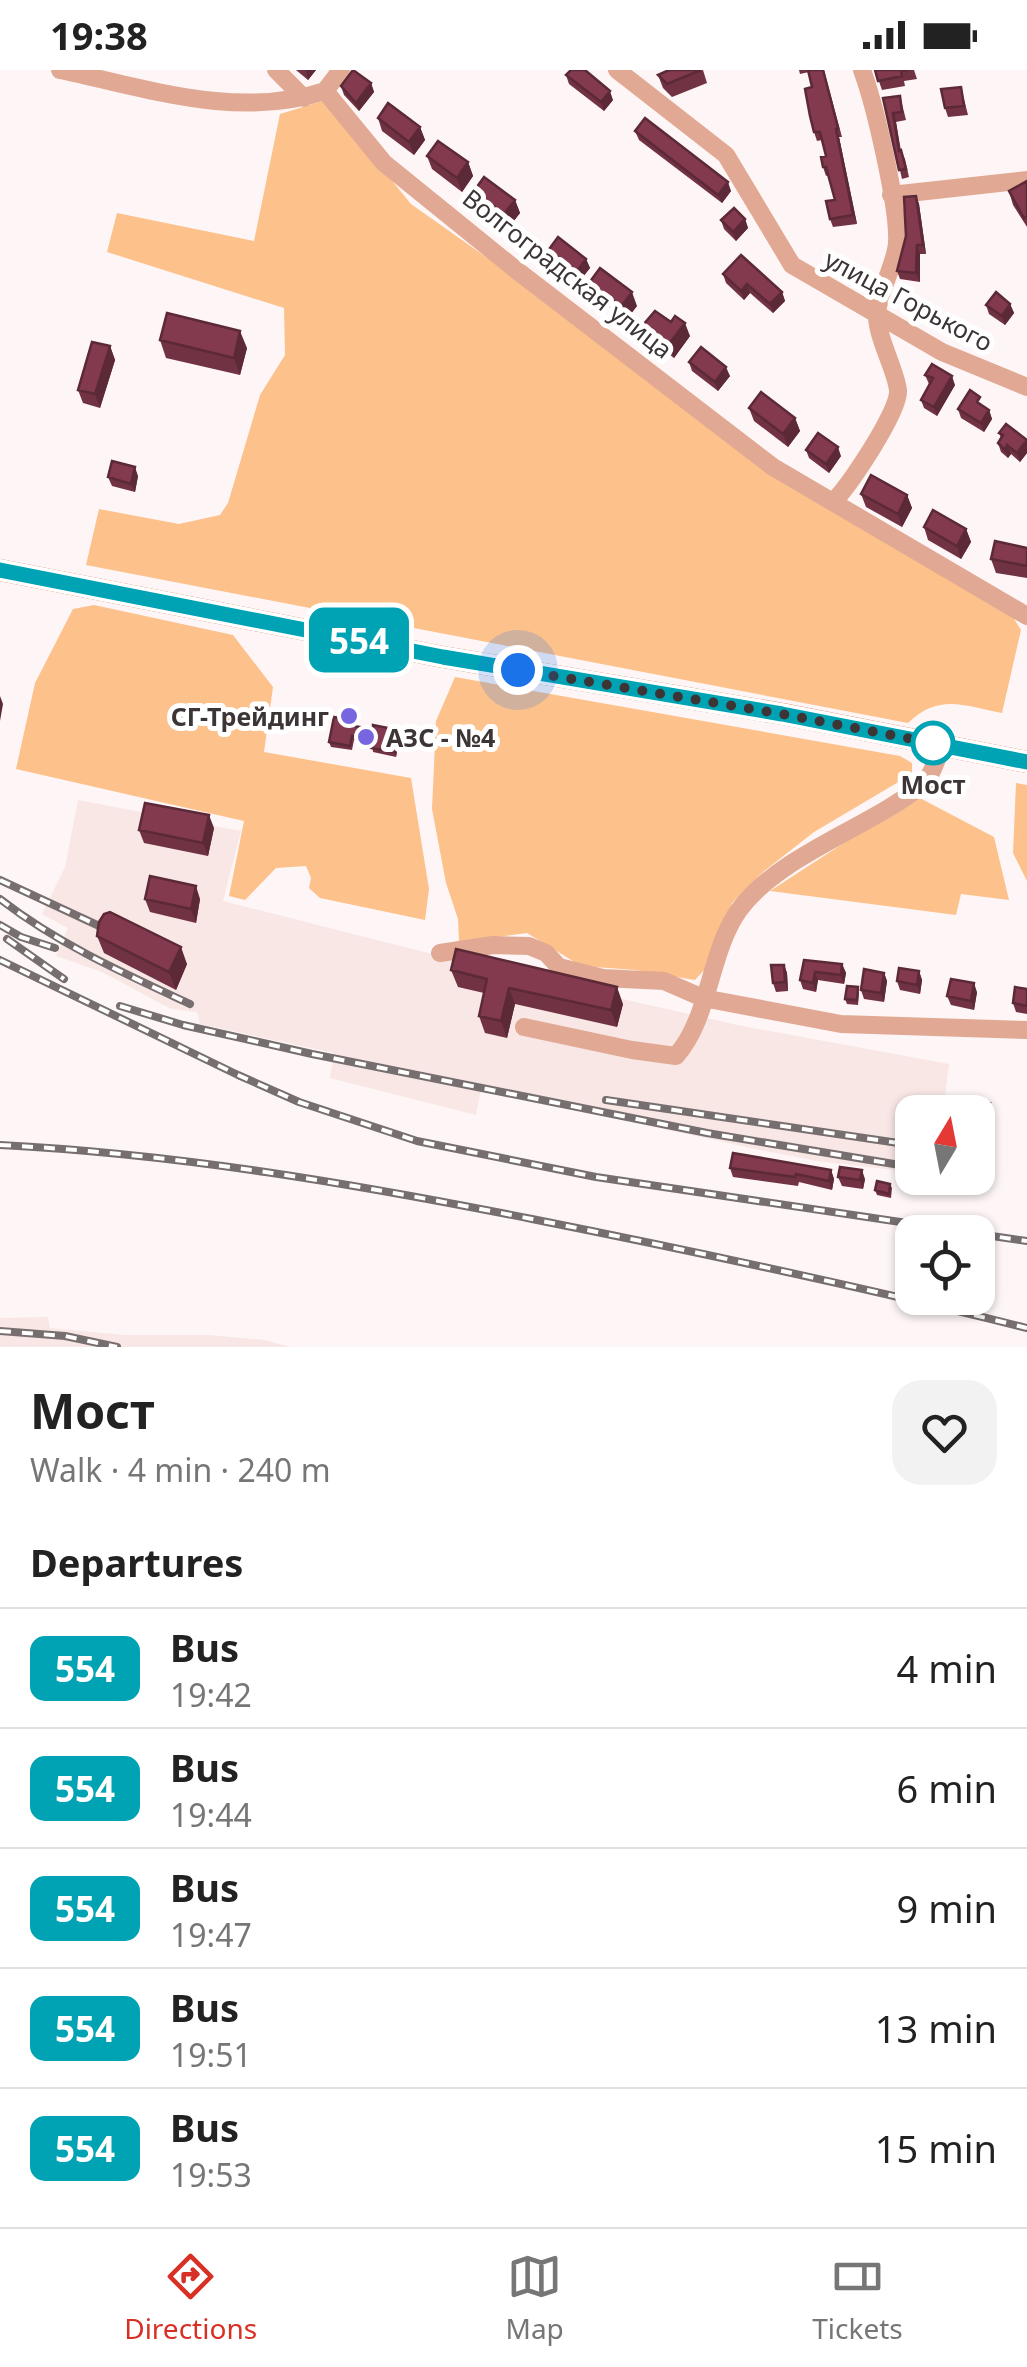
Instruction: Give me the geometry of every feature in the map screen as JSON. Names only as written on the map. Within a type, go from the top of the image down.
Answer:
[{"type":"main road","points":[[0,570],[443,657],[782,714],[1027,762]]},
{"type":"street","points":[[60,70],[213,102],[268,104],[325,91],[341,70]]},
{"type":"street","points":[[276,70],[304,98]]},
{"type":"street","name":"улица Горького","points":[[617,70],[726,155],[792,265],[942,352],[1027,388]]},
{"type":"street","points":[[833,502],[850,485],[892,411],[898,391],[876,314],[894,264],[897,240],[891,195],[862,70]]},
{"type":"street","name":"Волгоградская улица","points":[[325,91],[384,163],[773,467],[1027,616]]},
{"type":"street","points":[[891,195],[1027,180]]},
{"type":"street","points":[[524,1028],[676,1056],[690,1041],[703,998],[740,909],[780,872],[925,783],[943,745]]},
{"type":"street","points":[[440,953],[529,946],[546,953],[559,967],[603,978],[664,981],[703,998],[841,1024],[1027,1030]]},
{"type":"shaded area","points":[[326,100],[411,204],[527,286],[722,438],[1011,614],[1021,630],[1002,713],[942,705],[908,723],[86,565],[99,509],[179,524],[220,515],[228,503],[260,395],[285,355],[284,308],[107,252],[117,213],[254,241],[280,114]]},
{"type":"shaded area","points":[[94,605],[233,635],[273,687],[264,752],[411,778],[429,889],[425,920],[320,898],[309,888],[311,878],[306,866],[276,868],[245,900],[229,896],[244,821],[16,769],[35,683],[73,609]]},
{"type":"shaded area","points":[[455,677],[900,756],[912,763],[912,774],[814,832],[763,872],[732,903],[708,966],[695,980],[581,966],[527,933],[459,942],[458,919],[446,883],[432,809],[436,721]]},
{"type":"shaded area","points":[[1016,783],[1027,785],[1027,881],[1013,853]]},
{"type":"shaded area","points":[[916,796],[994,837],[1009,900],[961,894],[956,915],[770,891]]},
{"type":"shaded area","points":[[78,800],[241,831],[223,901],[487,968],[737,1025],[949,1064],[945,1095],[895,1095],[895,1170],[760,1150],[481,1089],[476,1115],[330,1078],[334,1053],[200,1024],[197,1012],[171,1009],[102,972],[56,956],[68,928],[42,914],[65,867]]},
{"type":"shaded area","points":[[48,1317],[50,1328],[124,1335],[209,1335],[265,1340],[290,1347],[0,1347],[0,1318]]},
{"type":"building","points":[[353,70],[371,83],[356,103],[341,86]]},
{"type":"building","points":[[571,70],[585,70],[610,91],[601,102],[566,75]]},
{"type":"building","points":[[669,70],[701,70],[667,84],[658,75]]},
{"type":"building","points":[[808,70],[823,70],[853,215],[830,219],[826,201],[835,200],[823,167],[821,157],[826,156],[820,132],[814,132],[810,116],[805,89],[812,87]]},
{"type":"building","points":[[875,70],[909,70],[901,71],[902,76],[878,81]]},
{"type":"building","points":[[961,87],[964,106],[945,108],[941,89]]},
{"type":"building","points":[[900,96],[902,112],[893,113],[906,169],[899,170],[883,98]]},
{"type":"building","points":[[388,103],[420,127],[409,142],[378,118]]},
{"type":"building","points":[[645,118],[728,182],[718,195],[635,131]]},
{"type":"building","points":[[438,141],[468,162],[457,178],[427,156]]},
{"type":"building","points":[[484,177],[515,200],[504,214],[474,191]]},
{"type":"building","points":[[1027,181],[1027,216],[1024,218],[1009,191]]},
{"type":"building","points":[[916,196],[923,245],[917,245],[916,273],[897,271],[906,236],[904,197]]},
{"type":"building","points":[[734,208],[745,219],[733,232],[721,220]]},
{"type":"building","points":[[558,237],[586,259],[575,274],[547,252]]},
{"type":"building","points":[[741,255],[782,292],[770,304],[747,284],[741,291],[723,274]]},
{"type":"building","points":[[600,268],[632,292],[621,307],[589,283]]},
{"type":"building","points":[[996,292],[1010,304],[1002,316],[986,305]]},
{"type":"building","points":[[655,311],[671,322],[675,316],[685,323],[669,344],[643,325]]},
{"type":"building","points":[[167,313],[240,331],[234,358],[160,340]]},
{"type":"building","points":[[92,342],[110,346],[95,394],[78,390]]},
{"type":"building","points":[[701,347],[726,367],[715,382],[689,362]]},
{"type":"building","points":[[932,364],[952,376],[934,407],[921,400],[933,378],[925,375]]},
{"type":"building","points":[[970,390],[980,397],[977,402],[989,410],[981,423],[958,409]]},
{"type":"building","points":[[761,392],[795,418],[783,434],[749,408]]},
{"type":"building","points":[[1006,424],[1027,440],[1017,453],[998,443]]},
{"type":"building","points":[[818,433],[838,447],[826,464],[806,450]]},
{"type":"building","points":[[112,461],[135,467],[131,484],[108,477]]},
{"type":"building","points":[[871,475],[907,495],[898,514],[861,494]]},
{"type":"building","points":[[933,510],[966,529],[957,546],[924,527]]},
{"type":"building","points":[[995,541],[1027,548],[1027,566],[991,559]]},
{"type":"building","name":"АЗС - №4","points":[[334,717],[354,721],[353,726],[398,730],[395,752],[371,748],[372,739],[352,736],[350,746],[329,742]]},
{"type":"building","points":[[145,803],[209,815],[203,843],[139,830]]},
{"type":"building","points":[[150,876],[196,886],[191,909],[145,899]]},
{"type":"building","points":[[110,912],[181,947],[169,972],[97,936],[99,922]]},
{"type":"building","points":[[456,949],[617,987],[611,1010],[509,988],[501,1021],[479,1016],[487,979],[451,970]]},
{"type":"building","points":[[804,960],[842,964],[841,975],[815,972],[813,983],[800,980]]},
{"type":"building","points":[[771,965],[784,965],[785,982],[773,983]]},
{"type":"building","points":[[899,968],[919,971],[917,985],[897,981]]},
{"type":"building","points":[[864,969],[884,973],[881,993],[861,990]]},
{"type":"building","points":[[951,979],[974,983],[971,1001],[947,996]]},
{"type":"building","points":[[847,986],[858,987],[857,1000],[845,999]]},
{"type":"building","points":[[1015,987],[1027,989],[1027,1006],[1013,1003]]},
{"type":"building","points":[[733,1153],[831,1170],[829,1181],[730,1168]]},
{"type":"building","points":[[840,1167],[862,1170],[860,1180],[838,1177]]},
{"type":"building","points":[[877,1181],[890,1184],[889,1194],[875,1190]]},
{"type":"railway","points":[[0,880],[110,931]]},
{"type":"railway","points":[[0,899],[68,944],[190,1004]]},
{"type":"railway","points":[[0,925],[55,948]]},
{"type":"railway","points":[[7,939],[64,979]]},
{"type":"railway","points":[[0,960],[299,1102],[417,1141],[596,1177],[895,1221]]},
{"type":"railway","points":[[120,1006],[183,1025],[312,1054],[707,1133],[895,1164]]},
{"type":"railway","points":[[606,1100],[895,1142]]},
{"type":"railway","points":[[0,1145],[201,1163],[400,1194],[718,1257],[1027,1328]]},
{"type":"railway","points":[[995,1236],[1027,1241]]},
{"type":"railway","points":[[0,1331],[65,1336],[117,1347]]},
{"type":"bus line","name":"554","points":[[0,570],[443,657],[782,714],[1027,762]]},
{"type":"place","name":"СГ-Трейдинг","points":[[349,716]]},
{"type":"place","name":"АЗС - №4","points":[[366,737]]},
{"type":"place","name":"Мост","points":[[933,743]]},
{"type":"route","points":[[518,670],[943,745],[933,743]]}]
